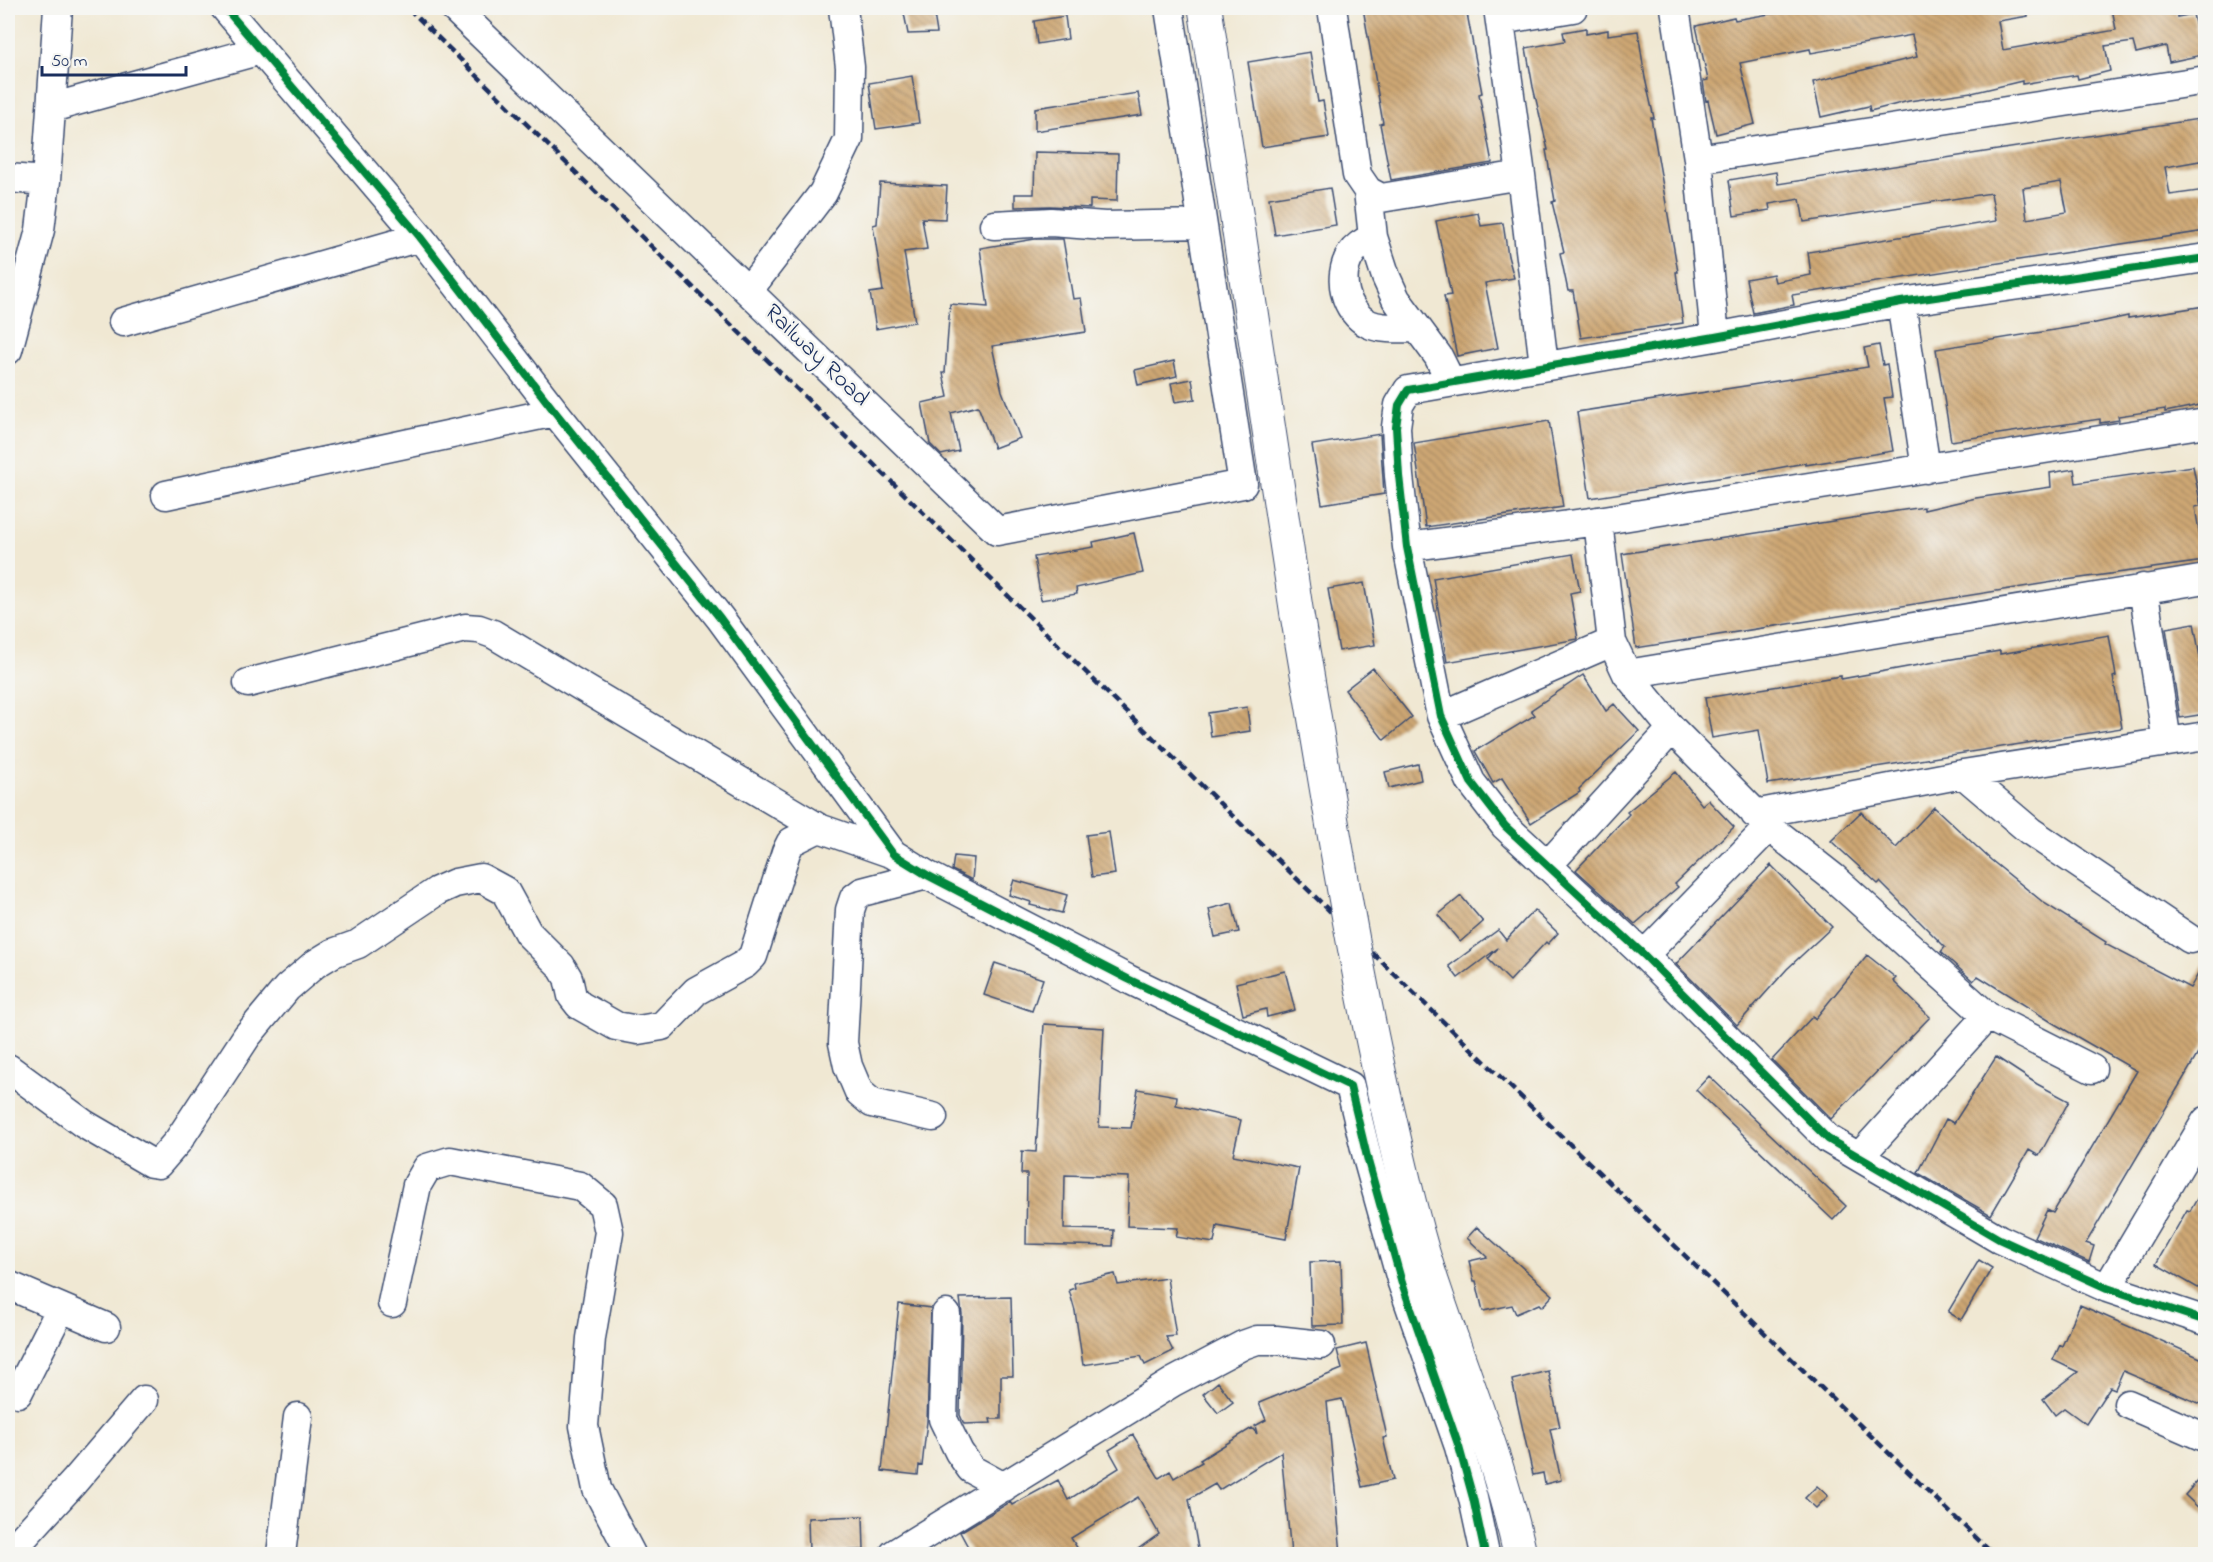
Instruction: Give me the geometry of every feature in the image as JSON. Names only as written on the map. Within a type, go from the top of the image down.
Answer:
[{"type":"main road","points":[[1205,8],[1297,615],[1367,1018],[1403,1178],[1435,1290],[1473,1441],[1514,1525],[1521,1554]]},
{"type":"street","points":[[8,350],[40,230],[46,181],[58,8]]},
{"type":"street","points":[[225,8],[420,237],[555,412],[720,618],[893,854]]},
{"type":"street","name":"Railway Road","points":[[454,8],[997,531],[1243,484],[1202,225]]},
{"type":"street","points":[[748,291],[823,193],[849,139],[850,67],[843,8]]},
{"type":"street","points":[[994,225],[1051,222],[1104,225],[1202,225],[1169,8]]},
{"type":"street","points":[[1332,8],[1357,176],[1368,191],[1381,198],[1521,175]]},
{"type":"street","points":[[1544,366],[1499,14],[1573,8]]},
{"type":"street","points":[[1675,8],[1698,159],[1715,337]]},
{"type":"street","points":[[51,108],[261,50]]},
{"type":"street","points":[[1698,159],[2205,80]]},
{"type":"street","points":[[8,178],[46,181]]},
{"type":"street","points":[[1368,191],[1373,237],[1393,291],[1438,356],[1451,382]]},
{"type":"street","points":[[123,321],[420,237]]},
{"type":"street","points":[[1373,237],[1355,248],[1349,256],[1343,283],[1348,302],[1366,322],[1373,326],[1417,328]]},
{"type":"street","points":[[2205,258],[1901,302],[1408,390],[1399,405],[1396,427],[1407,547],[1441,716],[1471,782],[1505,826],[1644,955],[1827,1139],[1999,1239],[2107,1288],[2205,1321]]},
{"type":"street","points":[[1901,302],[1926,468]]},
{"type":"street","points":[[166,495],[555,412]]},
{"type":"street","points":[[1407,547],[1599,521],[2205,423]]},
{"type":"street","points":[[1599,521],[1612,642],[1627,674],[1672,729],[1762,821],[1834,878],[1987,1016],[2092,1069]]},
{"type":"street","points":[[1627,674],[2205,579]]},
{"type":"street","points":[[2143,588],[2167,742]]},
{"type":"street","points":[[248,683],[465,628],[479,629],[493,634],[819,828],[893,854],[927,875],[1128,979],[1350,1086],[1402,1283],[1473,1441],[1473,1498],[1485,1554]]},
{"type":"street","points":[[1441,716],[1612,642]]},
{"type":"street","points":[[1547,866],[1672,729]]},
{"type":"street","points":[[1644,955],[1762,821],[1963,774],[2205,736]]},
{"type":"street","points":[[1963,774],[2030,831],[2190,939]]},
{"type":"street","points":[[8,1068],[84,1124],[151,1163],[158,1164],[178,1141],[247,1036],[288,988],[315,964],[333,953],[358,944],[437,891],[455,883],[481,878],[505,891],[528,933],[561,966],[568,978],[572,996],[579,1005],[616,1026],[638,1030],[662,1026],[696,991],[745,964],[753,956],[791,842],[819,828]]},
{"type":"street","points":[[927,875],[862,892],[855,898],[850,910],[843,1043],[848,1066],[859,1092],[872,1103],[933,1117]]},
{"type":"street","points":[[1858,1157],[1987,1016]]},
{"type":"street","points":[[2107,1288],[2205,1121]]},
{"type":"street","points":[[392,1303],[417,1185],[427,1168],[450,1161],[580,1186],[603,1205],[609,1232],[591,1338],[584,1426],[597,1489],[631,1554]]},
{"type":"street","points":[[8,1285],[106,1327]]},
{"type":"street","points":[[18,1393],[61,1308]]},
{"type":"street","points":[[946,1314],[943,1419],[959,1452],[971,1469],[1004,1487]]},
{"type":"street","points":[[894,1554],[1173,1382],[1243,1344],[1257,1340],[1276,1340],[1321,1345]]},
{"type":"street","points":[[8,1554],[75,1482],[144,1400]]},
{"type":"street","points":[[2128,1404],[2205,1438]]},
{"type":"street","points":[[281,1554],[298,1417]]},
{"type":"building","points":[[933,8],[937,33],[908,34],[904,13]]},
{"type":"building","points":[[1363,8],[1466,8],[1492,163],[1391,180],[1380,124],[1383,123]]},
{"type":"building","points":[[1805,8],[2028,8],[2028,16],[1998,21],[2003,50],[2116,30],[2112,8],[2176,8],[2177,17],[2193,14],[2202,55],[2169,62],[2166,46],[2136,53],[2133,42],[2105,46],[2110,71],[2078,79],[2077,75],[2022,84],[2022,81],[1972,93],[1909,101],[1870,111],[1869,106],[1821,117],[1813,82],[1917,57],[1912,35],[1811,53],[1810,49],[1740,63],[1755,124],[1716,134],[1708,100],[1706,101],[1703,81],[1708,80],[1696,26],[1734,17],[1735,20]]},
{"type":"building","points":[[1065,16],[1068,39],[1037,44],[1034,21]]},
{"type":"building","points":[[1586,28],[1586,34],[1608,30],[1608,35],[1638,31],[1678,272],[1676,272],[1683,323],[1581,338],[1573,291],[1568,291],[1560,253],[1564,252],[1552,202],[1555,201],[1546,150],[1548,150],[1526,48],[1565,41],[1563,32]]},
{"type":"building","points":[[1310,52],[1318,102],[1323,101],[1329,137],[1262,147],[1248,62]]},
{"type":"building","points":[[912,76],[919,123],[876,129],[869,83]]},
{"type":"building","points":[[1138,93],[1142,115],[1035,131],[1035,108]]},
{"type":"building","points":[[2205,118],[2205,160],[2165,167],[2170,195],[2205,190],[2205,231],[1792,295],[1794,305],[1753,313],[1746,279],[1773,274],[1775,282],[1811,275],[1808,252],[1996,221],[1991,193],[1804,222],[1800,199],[1769,204],[1770,210],[1734,216],[1729,180],[1776,172],[1778,184]],"holes":[[[2061,182],[2067,212],[2027,219],[2023,188]]]},
{"type":"building","points":[[1035,152],[1118,154],[1117,201],[1090,200],[1090,208],[1015,207],[1015,194],[1034,194]]},
{"type":"building","points":[[880,183],[947,186],[945,219],[922,218],[927,249],[904,252],[915,322],[876,329],[870,293],[883,291],[873,225],[877,224]]},
{"type":"building","points":[[1330,188],[1336,225],[1275,235],[1269,198]]},
{"type":"building","points":[[1478,213],[1481,226],[1503,223],[1514,278],[1485,283],[1498,348],[1457,356],[1444,296],[1451,295],[1436,221]]},
{"type":"building","points":[[1035,239],[1063,239],[1073,299],[1081,298],[1086,332],[992,346],[1002,391],[1020,438],[994,448],[978,406],[951,413],[959,451],[941,455],[930,444],[922,403],[948,397],[943,373],[945,373],[950,304],[988,307],[980,248]]},
{"type":"building","points":[[2205,306],[2205,404],[2165,412],[2165,409],[2118,416],[2119,420],[2100,423],[2100,419],[1951,441],[1936,349],[2128,316],[2128,318]]},
{"type":"building","points":[[1879,345],[1883,365],[1887,364],[1892,397],[1884,398],[1893,451],[1590,498],[1577,412],[1868,367],[1864,348]]},
{"type":"building","points":[[1174,361],[1177,376],[1138,385],[1135,370]]},
{"type":"building","points":[[1192,379],[1195,399],[1175,402],[1171,383]]},
{"type":"building","points":[[1549,421],[1563,507],[1426,527],[1414,443]]},
{"type":"building","points":[[1380,434],[1384,494],[1322,504],[1312,445]]},
{"type":"building","points":[[2193,466],[2201,506],[2195,507],[2204,561],[2066,580],[1636,648],[1622,554],[1924,507],[1924,510],[1976,498],[2051,487],[2050,473],[2074,469],[2076,483]]},
{"type":"building","points":[[1134,533],[1143,573],[1076,588],[1077,594],[1041,600],[1034,557],[1094,547],[1093,542]]},
{"type":"building","points":[[1573,554],[1580,591],[1570,593],[1578,639],[1447,662],[1433,578]]},
{"type":"building","points":[[1364,583],[1375,645],[1339,651],[1328,589]]},
{"type":"building","points":[[2194,623],[2201,663],[2199,664],[2205,714],[2180,718],[2166,628]]},
{"type":"building","points":[[2109,635],[2116,676],[2113,677],[2122,728],[1768,784],[1759,730],[1712,738],[1705,698],[1841,676],[1841,679],[2000,651],[2000,654]]},
{"type":"building","points":[[1373,668],[1412,717],[1384,740],[1345,690]]},
{"type":"building","points":[[1583,675],[1606,711],[1614,704],[1639,731],[1579,789],[1580,792],[1531,823],[1502,778],[1493,783],[1475,751],[1535,715],[1531,710]]},
{"type":"building","points":[[1247,707],[1250,731],[1211,737],[1208,713]]},
{"type":"building","points":[[1418,764],[1421,780],[1389,788],[1385,772]]},
{"type":"building","points":[[1676,772],[1702,805],[1708,800],[1734,827],[1675,884],[1678,887],[1635,924],[1576,870],[1629,814],[1627,812]]},
{"type":"building","points":[[1934,807],[1991,860],[2044,903],[2106,942],[2105,944],[2190,988],[2205,962],[2205,1042],[2086,1243],[2094,1246],[2089,1262],[2034,1237],[2047,1210],[2053,1213],[2137,1071],[2053,1023],[1978,976],[1973,981],[1941,952],[1945,947],[1880,882],[1878,884],[1831,841],[1861,812],[1896,848]]},
{"type":"building","points":[[1109,832],[1115,874],[1092,877],[1086,835]]},
{"type":"building","points":[[954,856],[974,858],[972,880],[952,870]]},
{"type":"building","points":[[1771,865],[1832,927],[1787,969],[1737,1025],[1676,964]]},
{"type":"building","points":[[1014,880],[1067,895],[1062,913],[1030,905],[1031,902],[1009,895]]},
{"type":"building","points":[[1461,896],[1483,922],[1460,942],[1438,915]]},
{"type":"building","points":[[1232,903],[1239,932],[1215,937],[1209,909]]},
{"type":"building","points":[[1534,910],[1558,933],[1548,944],[1546,942],[1510,981],[1488,959],[1498,948],[1458,978],[1449,966],[1498,930],[1506,940]]},
{"type":"building","points":[[1867,955],[1896,978],[1893,981],[1930,1017],[1831,1119],[1772,1060],[1813,1016],[1815,1019]]},
{"type":"building","points":[[995,963],[1043,979],[1032,1011],[984,995]]},
{"type":"building","points":[[1285,971],[1295,1010],[1267,1017],[1266,1009],[1243,1015],[1236,983]]},
{"type":"building","points":[[1044,1024],[1104,1028],[1099,1127],[1131,1128],[1138,1089],[1177,1096],[1176,1105],[1241,1120],[1233,1155],[1299,1168],[1286,1239],[1217,1226],[1214,1243],[1176,1237],[1178,1228],[1127,1226],[1129,1177],[1065,1175],[1064,1229],[1114,1230],[1113,1246],[1026,1244],[1027,1174],[1021,1174],[1022,1151],[1036,1152]]},
{"type":"building","points":[[1996,1057],[2037,1084],[2069,1101],[2039,1156],[2029,1150],[1991,1215],[1918,1173],[1946,1119],[1954,1123]]},
{"type":"building","points":[[1709,1076],[1846,1206],[1833,1220],[1696,1090]]},
{"type":"building","points":[[2205,1185],[2205,1292],[2156,1264],[2187,1210],[2190,1211]]},
{"type":"building","points":[[1477,1227],[1553,1295],[1542,1307],[1539,1304],[1516,1314],[1512,1305],[1483,1311],[1469,1261],[1487,1257],[1467,1238]]},
{"type":"building","points":[[1979,1260],[1992,1268],[1961,1320],[1948,1312]]},
{"type":"building","points":[[1341,1261],[1343,1325],[1312,1326],[1310,1262]]},
{"type":"building","points":[[1115,1274],[1118,1285],[1167,1278],[1176,1336],[1166,1337],[1173,1351],[1145,1365],[1141,1356],[1083,1365],[1075,1311],[1069,1290],[1075,1288],[1074,1283]]},
{"type":"building","points":[[1011,1297],[1013,1376],[1001,1376],[1001,1419],[990,1419],[991,1423],[964,1424],[960,1415],[962,1314],[960,1298]]},
{"type":"building","points":[[899,1304],[931,1308],[927,1421],[922,1466],[919,1465],[918,1475],[882,1471]]},
{"type":"building","points":[[2080,1305],[2205,1360],[2205,1406],[2123,1371],[2115,1389],[2110,1387],[2086,1424],[2064,1408],[2055,1415],[2043,1399],[2078,1372],[2053,1360],[2060,1345],[2062,1346]]},
{"type":"building","points":[[1366,1343],[1387,1437],[1383,1438],[1393,1480],[1362,1487],[1342,1399],[1327,1402],[1341,1554],[1291,1554],[1281,1452],[1219,1490],[1215,1484],[1189,1499],[1199,1554],[1131,1554],[1159,1534],[1138,1497],[1071,1538],[1081,1554],[972,1554],[960,1532],[1010,1502],[1012,1505],[1058,1480],[1068,1500],[1119,1468],[1109,1450],[1133,1435],[1159,1478],[1170,1471],[1174,1478],[1252,1428],[1257,1434],[1255,1426],[1266,1420],[1259,1403],[1342,1369],[1337,1350]]},
{"type":"building","points":[[1548,1371],[1560,1427],[1550,1429],[1561,1480],[1545,1484],[1543,1473],[1533,1475],[1512,1380]]},
{"type":"building","points":[[1218,1382],[1233,1402],[1218,1413],[1203,1394]]},
{"type":"building","points":[[2205,1472],[2205,1514],[2185,1495]]},
{"type":"building","points":[[1817,1486],[1828,1496],[1816,1508],[1805,1498]]},
{"type":"building","points":[[863,1516],[864,1550],[809,1552],[808,1518]]},
{"type":"railway","points":[[408,8],[1390,970],[1993,1554]]},
{"type":"cycle path","points":[[225,8],[420,237],[555,412],[720,618],[893,854],[927,875],[1128,979],[1350,1086],[1402,1283],[1459,1447],[1485,1554]]},
{"type":"cycle path","points":[[2206,258],[1901,302],[1408,390],[1399,405],[1396,427],[1407,547],[1441,716],[1471,782],[1505,826],[1644,955],[1828,1139],[1999,1239],[2107,1288],[2206,1321]]}]
